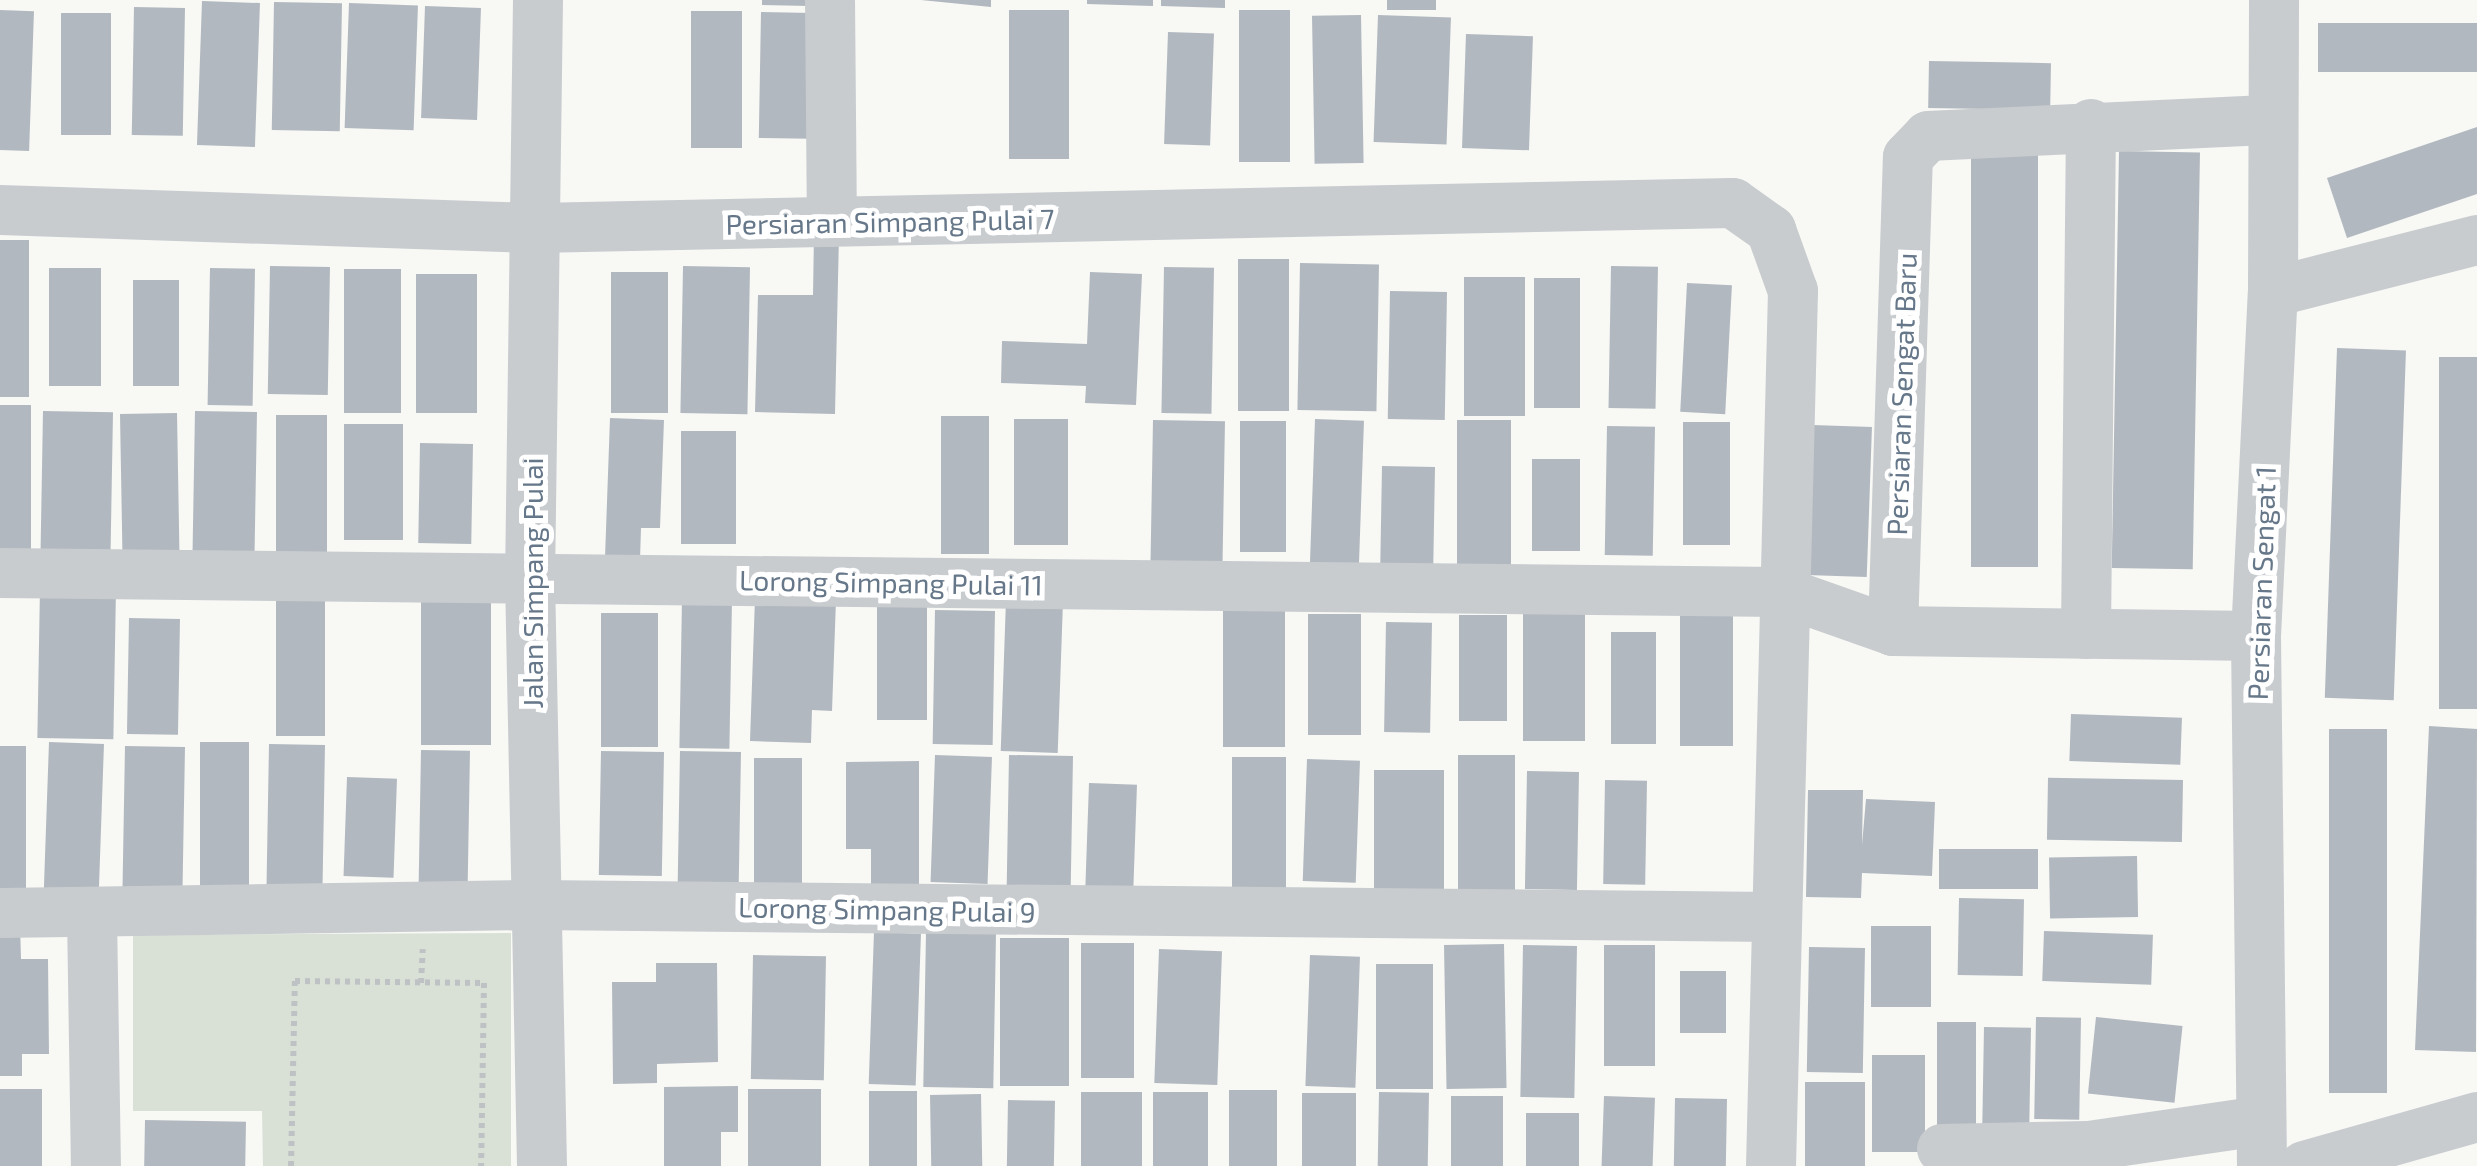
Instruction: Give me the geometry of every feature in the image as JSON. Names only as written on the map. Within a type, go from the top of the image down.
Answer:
[{"type":"street","name":"Jalan Simpang Pulai","points":[[538,0],[530,578],[542,1166]]},
{"type":"street","points":[[830,0],[832,222]]},
{"type":"street","name":"Persiaran Sengat 1","points":[[2261,1144],[2256,636],[2274,292],[2274,0]]},
{"type":"street","points":[[2086,634],[2091,124],[2272,120]]},
{"type":"street","name":"Persiaran Sengat Baru","points":[[1893,631],[1908,157],[1928,136],[2091,124]]},
{"type":"street","name":"Persiaran Simpang Pulai 7","points":[[0,210],[535,228],[1733,204],[1771,230],[1793,290],[1783,592]]},
{"type":"street","points":[[2274,292],[2477,240]]},
{"type":"street","name":"Lorong Simpang Pulai 11","points":[[0,573],[1783,592],[1893,631],[2256,636]]},
{"type":"street","points":[[1771,1166],[1783,592]]},
{"type":"street","name":"Lorong Simpang Pulai 9","points":[[0,913],[535,906],[1774,917]]},
{"type":"street","points":[[92,914],[96,1166]]},
{"type":"street","points":[[2304,1166],[2477,1116]]},
{"type":"street","points":[[1942,1149],[2261,1144]]},
{"type":"path","points":[[291,1166],[295,981],[484,983],[481,1166]]},
{"type":"shaded area","points":[[511,933],[511,1166],[263,1166],[262,1111],[133,1111],[133,935]]},
{"type":"building","points":[[762,0],[810,0],[810,6],[762,5]]},
{"type":"building","points":[[921,0],[991,0],[991,7]]},
{"type":"building","points":[[1087,0],[1153,0],[1153,6],[1087,4]]},
{"type":"building","points":[[1161,0],[1225,0],[1225,8],[1161,6]]},
{"type":"building","points":[[1387,0],[1436,0],[1436,10],[1387,10]]},
{"type":"building","points":[[202,1],[260,3],[255,147],[197,145]]},
{"type":"building","points":[[274,2],[342,3],[340,131],[272,130]]},
{"type":"building","points":[[349,3],[418,5],[414,130],[345,128]]},
{"type":"building","points":[[425,6],[481,8],[477,120],[421,118]]},
{"type":"building","points":[[134,7],[185,8],[183,136],[132,135]]},
{"type":"building","points":[[0,10],[34,11],[29,151],[0,150]]},
{"type":"building","points":[[1009,10],[1069,10],[1069,159],[1009,159]]},
{"type":"building","points":[[1239,10],[1290,10],[1290,162],[1239,162]]},
{"type":"building","points":[[691,11],[742,11],[742,148],[691,148]]},
{"type":"building","points":[[761,12],[812,13],[810,139],[759,138]]},
{"type":"building","points":[[61,13],[111,13],[111,135],[61,135]]},
{"type":"building","points":[[1361,15],[1364,163],[1315,164],[1312,16]]},
{"type":"building","points":[[1378,15],[1451,18],[1447,144],[1374,142]]},
{"type":"building","points":[[2318,23],[2477,23],[2477,72],[2318,72]]},
{"type":"building","points":[[1168,32],[1214,34],[1210,146],[1164,144]]},
{"type":"building","points":[[1466,34],[1533,36],[1529,150],[1462,148]]},
{"type":"building","points":[[1929,61],[2051,63],[2050,110],[1928,108]]},
{"type":"building","points":[[2477,127],[2477,194],[2347,238],[2327,178]]},
{"type":"building","points":[[1971,150],[2038,150],[2038,567],[1971,567]]},
{"type":"building","points":[[2119,151],[2200,152],[2193,569],[2112,568]]},
{"type":"building","points":[[814,234],[839,235],[835,414],[755,412],[758,295],[813,295]]},
{"type":"building","points":[[0,240],[29,240],[29,397],[0,397]]},
{"type":"building","points":[[1238,259],[1289,259],[1289,411],[1238,411]]},
{"type":"building","points":[[1300,263],[1379,264],[1376,411],[1297,410]]},
{"type":"building","points":[[270,266],[330,267],[328,395],[268,394]]},
{"type":"building","points":[[683,266],[750,267],[747,414],[680,413]]},
{"type":"building","points":[[1611,266],[1658,267],[1656,409],[1609,408]]},
{"type":"building","points":[[1164,267],[1214,268],[1211,414],[1161,413]]},
{"type":"building","points":[[49,268],[101,268],[101,386],[49,386]]},
{"type":"building","points":[[210,268],[255,269],[253,406],[208,405]]},
{"type":"building","points":[[344,269],[401,269],[401,413],[344,413]]},
{"type":"building","points":[[611,272],[668,272],[668,413],[611,413]]},
{"type":"building","points":[[1090,272],[1142,274],[1136,405],[1085,403],[1086,386],[1001,383],[1002,341],[1087,344]]},
{"type":"building","points":[[416,274],[477,274],[477,413],[416,413]]},
{"type":"building","points":[[1464,277],[1525,277],[1525,416],[1464,416]]},
{"type":"building","points":[[1534,278],[1580,278],[1580,408],[1534,408]]},
{"type":"building","points":[[133,280],[179,280],[179,386],[133,386]]},
{"type":"building","points":[[1687,283],[1732,285],[1725,414],[1680,412]]},
{"type":"building","points":[[1390,291],[1447,292],[1445,420],[1388,419]]},
{"type":"building","points":[[2337,348],[2406,350],[2394,700],[2325,698]]},
{"type":"building","points":[[2439,357],[2477,357],[2477,709],[2439,709]]},
{"type":"building","points":[[0,405],[31,405],[31,558],[0,558]]},
{"type":"building","points":[[43,411],[113,412],[110,566],[40,565]]},
{"type":"building","points":[[195,411],[257,412],[254,560],[192,559]]},
{"type":"building","points":[[177,413],[180,566],[123,567],[120,414]]},
{"type":"building","points":[[276,415],[327,415],[327,566],[276,566]]},
{"type":"building","points":[[941,416],[989,416],[989,554],[941,554]]},
{"type":"building","points":[[610,418],[664,420],[660,528],[641,528],[640,560],[605,558]]},
{"type":"building","points":[[1014,419],[1068,419],[1068,545],[1014,545]]},
{"type":"building","points":[[1315,419],[1364,421],[1359,568],[1310,566]]},
{"type":"building","points":[[1153,420],[1225,421],[1222,570],[1150,569]]},
{"type":"building","points":[[1457,420],[1511,420],[1511,571],[1457,571]]},
{"type":"building","points":[[1240,421],[1286,421],[1286,552],[1240,552]]},
{"type":"building","points":[[1683,422],[1730,422],[1730,545],[1683,545]]},
{"type":"building","points":[[344,424],[403,424],[403,540],[344,540]]},
{"type":"building","points":[[1812,425],[1872,427],[1867,577],[1807,575]]},
{"type":"building","points":[[1607,426],[1655,427],[1653,556],[1605,555]]},
{"type":"building","points":[[681,431],[736,431],[736,544],[681,544]]},
{"type":"building","points":[[420,443],[473,444],[471,544],[418,543]]},
{"type":"building","points":[[1532,459],[1580,459],[1580,551],[1532,551]]},
{"type":"building","points":[[1382,466],[1435,467],[1433,575],[1380,574]]},
{"type":"building","points":[[40,587],[116,588],[113,739],[37,738]]},
{"type":"building","points":[[276,592],[325,592],[325,736],[276,736]]},
{"type":"building","points":[[421,598],[491,598],[491,745],[421,745]]},
{"type":"building","points":[[755,598],[836,600],[832,711],[812,710],[811,743],[750,741]]},
{"type":"building","points":[[682,599],[732,600],[729,749],[679,748]]},
{"type":"building","points":[[877,600],[927,600],[927,720],[877,720]]},
{"type":"building","points":[[1006,600],[1063,602],[1058,753],[1001,751]]},
{"type":"building","points":[[1223,606],[1285,606],[1285,747],[1223,747]]},
{"type":"building","points":[[1523,606],[1585,606],[1585,741],[1523,741]]},
{"type":"building","points":[[1680,607],[1733,607],[1733,746],[1680,746]]},
{"type":"building","points":[[935,610],[995,611],[993,745],[933,744]]},
{"type":"building","points":[[601,613],[658,613],[658,747],[601,747]]},
{"type":"building","points":[[1308,614],[1361,614],[1361,735],[1308,735]]},
{"type":"building","points":[[1459,615],[1507,615],[1507,721],[1459,721]]},
{"type":"building","points":[[129,618],[180,619],[178,735],[127,734]]},
{"type":"building","points":[[1386,622],[1432,623],[1430,733],[1384,732]]},
{"type":"building","points":[[1611,632],[1656,632],[1656,744],[1611,744]]},
{"type":"building","points":[[2071,714],[2182,718],[2180,765],[2069,761]]},
{"type":"building","points":[[2429,726],[2477,729],[2476,1052],[2415,1050]]},
{"type":"building","points":[[2329,729],[2387,729],[2387,1093],[2329,1093]]},
{"type":"building","points":[[49,742],[104,744],[99,892],[44,890]]},
{"type":"building","points":[[200,742],[249,742],[249,893],[200,893]]},
{"type":"building","points":[[269,744],[325,745],[322,896],[266,895]]},
{"type":"building","points":[[0,746],[26,746],[26,893],[0,893]]},
{"type":"building","points":[[125,746],[185,747],[182,894],[122,893]]},
{"type":"building","points":[[421,750],[470,751],[467,899],[418,898]]},
{"type":"building","points":[[601,751],[664,752],[662,876],[599,875]]},
{"type":"building","points":[[680,751],[741,752],[738,898],[677,897]]},
{"type":"building","points":[[935,755],[992,757],[988,884],[931,882]]},
{"type":"building","points":[[1009,755],[1073,756],[1070,906],[1006,905]]},
{"type":"building","points":[[1458,755],[1515,755],[1515,907],[1458,907]]},
{"type":"building","points":[[1232,757],[1286,757],[1286,894],[1232,894]]},
{"type":"building","points":[[754,758],[802,758],[802,903],[754,903]]},
{"type":"building","points":[[1307,759],[1360,761],[1356,883],[1303,881]]},
{"type":"building","points":[[919,761],[919,905],[871,904],[871,849],[846,849],[846,762]]},
{"type":"building","points":[[1374,770],[1444,770],[1444,908],[1374,908]]},
{"type":"building","points":[[1527,771],[1579,772],[1577,890],[1525,889]]},
{"type":"building","points":[[347,777],[397,779],[394,878],[344,876]]},
{"type":"building","points":[[2048,778],[2183,780],[2182,842],[2047,840]]},
{"type":"building","points":[[1605,780],[1647,781],[1645,885],[1603,884]]},
{"type":"building","points":[[1089,783],[1137,785],[1133,902],[1085,900]]},
{"type":"building","points":[[1808,790],[1863,790],[1862,845],[1866,799],[1935,802],[1932,876],[1862,873],[1861,898],[1806,897]]},
{"type":"building","points":[[1939,849],[2038,849],[2038,889],[1939,889]]},
{"type":"building","points":[[2137,856],[2138,917],[2050,919],[2049,858]]},
{"type":"building","points":[[1959,898],[2024,899],[2023,976],[1958,975]]},
{"type":"building","points":[[0,924],[20,924],[21,959],[48,959],[49,1054],[22,1054],[22,1076],[0,1076]]},
{"type":"building","points":[[1871,926],[1931,926],[1931,1007],[1871,1007]]},
{"type":"building","points":[[2044,931],[2153,935],[2151,985],[2042,981]]},
{"type":"building","points":[[874,932],[921,934],[916,1086],[869,1084]]},
{"type":"building","points":[[926,932],[996,933],[993,1088],[923,1087]]},
{"type":"building","points":[[1000,938],[1069,938],[1069,1086],[1000,1086]]},
{"type":"building","points":[[1081,943],[1134,943],[1134,1078],[1081,1078]]},
{"type":"building","points":[[1504,944],[1507,1088],[1447,1089],[1444,945]]},
{"type":"building","points":[[1523,945],[1577,946],[1574,1098],[1520,1097]]},
{"type":"building","points":[[1604,945],[1655,945],[1655,1066],[1604,1066]]},
{"type":"building","points":[[1809,947],[1865,948],[1863,1073],[1807,1072]]},
{"type":"building","points":[[1159,949],[1222,951],[1217,1085],[1154,1083]]},
{"type":"building","points":[[753,955],[826,956],[824,1080],[751,1079]]},
{"type":"building","points":[[1310,955],[1360,957],[1355,1088],[1305,1086]]},
{"type":"building","points":[[656,963],[717,963],[718,1062],[657,1064],[657,1083],[613,1084],[612,982],[656,982]]},
{"type":"building","points":[[1376,964],[1433,964],[1433,1089],[1376,1089]]},
{"type":"building","points":[[1680,971],[1726,971],[1726,1033],[1680,1033]]},
{"type":"building","points":[[2036,1017],[2081,1018],[2079,1120],[2034,1119]]},
{"type":"building","points":[[2096,1017],[2183,1026],[2174,1103],[2088,1094]]},
{"type":"building","points":[[1937,1022],[1976,1022],[1976,1138],[1937,1138]]},
{"type":"building","points":[[1984,1027],[2031,1028],[2029,1125],[1982,1124]]},
{"type":"building","points":[[1872,1055],[1925,1055],[1925,1152],[1872,1152]]},
{"type":"building","points":[[1805,1082],[1865,1082],[1865,1166],[1805,1166]]},
{"type":"building","points":[[738,1086],[738,1132],[721,1132],[721,1166],[664,1166],[664,1087]]},
{"type":"building","points":[[0,1089],[42,1089],[42,1166],[0,1166]]},
{"type":"building","points":[[748,1089],[821,1089],[821,1166],[748,1166]]},
{"type":"building","points":[[1229,1090],[1277,1090],[1277,1166],[1229,1166]]},
{"type":"building","points":[[869,1091],[917,1091],[917,1166],[869,1166]]},
{"type":"building","points":[[1081,1092],[1142,1092],[1142,1166],[1081,1166]]},
{"type":"building","points":[[1153,1092],[1208,1092],[1208,1166],[1153,1166]]},
{"type":"building","points":[[1379,1092],[1429,1093],[1428,1166],[1378,1166]]},
{"type":"building","points":[[1302,1093],[1356,1093],[1356,1166],[1302,1166]]},
{"type":"building","points":[[981,1094],[982,1166],[931,1166],[930,1095]]},
{"type":"building","points":[[1451,1096],[1503,1096],[1503,1166],[1451,1166]]},
{"type":"building","points":[[1604,1096],[1655,1098],[1653,1166],[1602,1166]]},
{"type":"building","points":[[1675,1098],[1727,1099],[1726,1166],[1674,1166]]},
{"type":"building","points":[[1008,1100],[1055,1101],[1054,1166],[1007,1166]]},
{"type":"building","points":[[1526,1113],[1579,1113],[1579,1166],[1526,1166]]},
{"type":"building","points":[[145,1120],[246,1122],[245,1166],[144,1166]]}]
